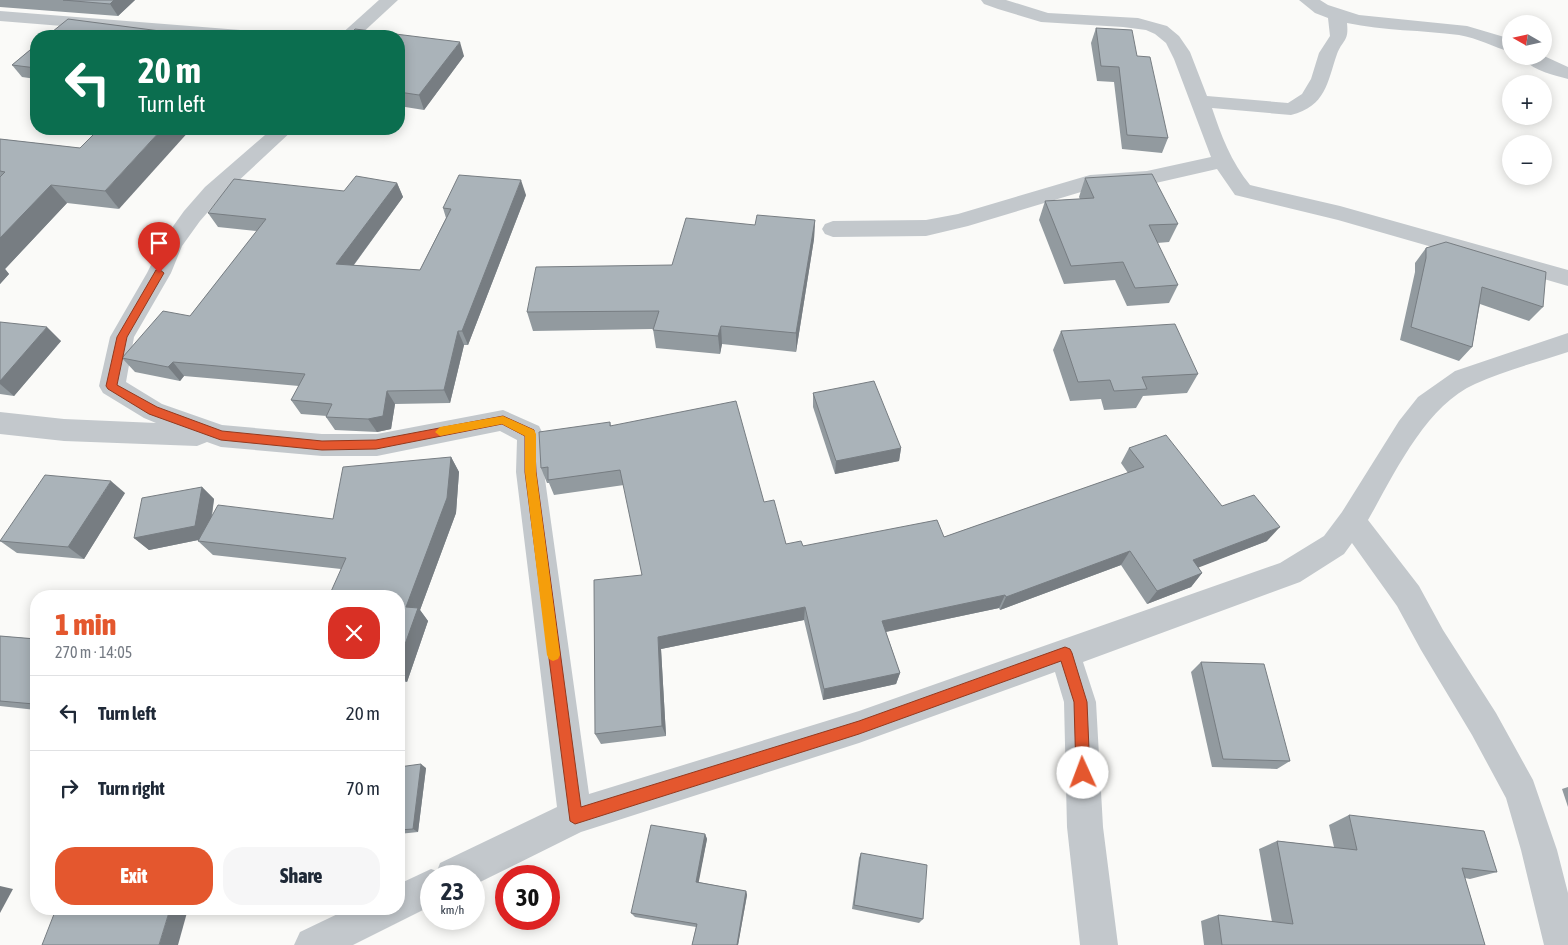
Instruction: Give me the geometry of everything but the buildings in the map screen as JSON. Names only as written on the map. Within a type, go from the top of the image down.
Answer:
[{"type":"street","points":[[355,30],[389,0]]},
{"type":"street","points":[[990,0],[1047,18],[1141,24],[1161,29],[1174,41],[1184,58],[1223,161],[1234,180],[1243,190],[1340,213],[1568,278]]},
{"type":"street","points":[[1308,0],[1315,6],[1337,16],[1460,30],[1491,37],[1502,42]]},
{"type":"street","points":[[0,16],[177,30]]},
{"type":"street","points":[[1200,101],[1291,109],[1310,98],[1321,78],[1328,53],[1339,36],[1337,16]]},
{"type":"street","points":[[1545,65],[1568,73]]},
{"type":"street","points":[[221,436],[153,410],[112,386],[122,337],[159,273],[172,244],[192,216],[213,192],[277,135]]},
{"type":"street","points":[[833,229],[926,228],[960,221],[1090,182],[1147,178],[1223,161]]},
{"type":"street","points":[[475,865],[575,816],[859,727],[1290,573],[1334,546],[1352,521],[1408,429],[1427,404],[1464,378],[1568,342]]},
{"type":"street","points":[[0,423],[64,430],[221,436],[322,445],[376,445],[503,420],[530,434],[530,472],[575,816]]},
{"type":"street","points":[[1352,521],[1408,596],[1432,640],[1484,724],[1521,792],[1539,850],[1562,945]]},
{"type":"street","points":[[1065,653],[1080,702],[1085,827],[1099,945]]},
{"type":"street","points":[[405,900],[420,892]]},
{"type":"street","points":[[313,945],[375,915]]},
{"type":"slow traffic","points":[[440,432],[503,420],[530,434],[530,472],[553,655]]},
{"type":"route","points":[[159,273],[122,337],[112,386],[153,410],[221,436],[322,445],[376,445],[503,420],[530,434],[530,472],[575,816],[859,727],[1065,653],[1080,702],[1083,773]]}]
